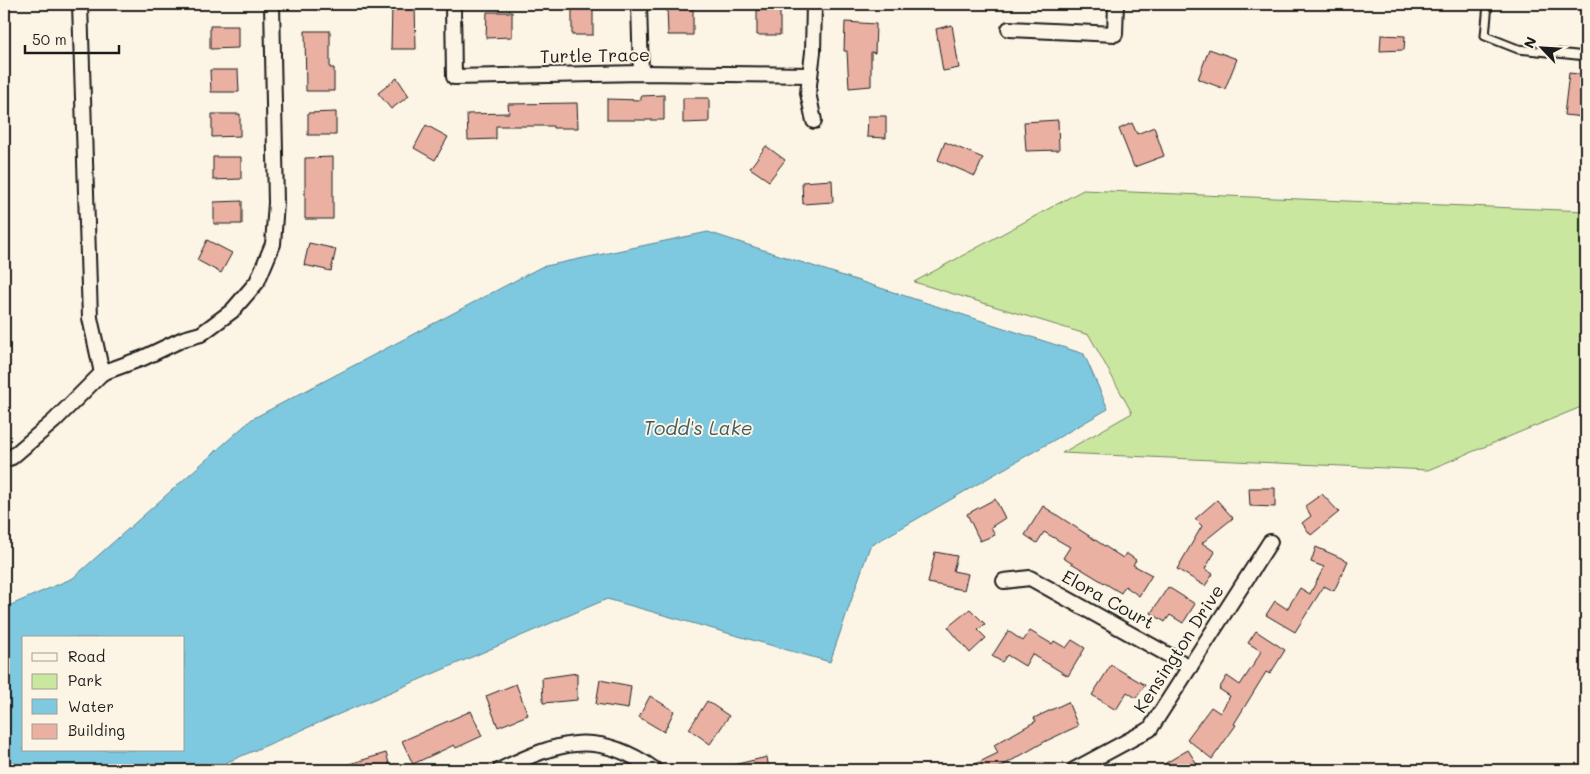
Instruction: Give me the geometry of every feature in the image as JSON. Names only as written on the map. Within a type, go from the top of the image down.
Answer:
[{"type":"street","points":[[80,4],[90,318],[102,373]]},
{"type":"street","points":[[4,460],[12,456],[54,420],[102,373],[143,358],[183,339],[201,334],[232,311],[257,282],[273,244],[276,203],[272,4]]},
{"type":"street","name":"Turtle Trace","points":[[453,4],[454,77],[640,73],[810,76]]},
{"type":"street","points":[[639,4],[640,73]]},
{"type":"street","points":[[814,4],[813,52],[808,93],[814,121]]},
{"type":"street","points":[[1010,29],[1115,34],[1116,4]]},
{"type":"street","name":"Kensington Drive","points":[[1074,770],[1150,729],[1270,542]]},
{"type":"street","name":"Elora Court","points":[[1004,581],[1030,578],[1190,667]]},
{"type":"street","points":[[500,770],[529,756],[575,742],[606,745],[634,755],[655,770]]},
{"type":"lane","points":[[1488,4],[1485,36],[1518,50],[1586,56]]},
{"type":"green space","points":[[1083,190],[1586,211],[1586,405],[1428,470],[1062,453],[1132,413],[1089,335],[914,282]]},
{"type":"water","name":"Todd's Lake","points":[[708,232],[1084,354],[1108,409],[870,546],[830,662],[607,599],[209,770],[4,770],[4,608],[73,578],[252,419],[541,267]]},
{"type":"building","points":[[392,4],[415,4],[416,49],[391,49]]},
{"type":"building","points":[[572,4],[593,4],[593,35],[572,35]]},
{"type":"building","points":[[667,6],[693,6],[693,35],[668,35]]},
{"type":"building","points":[[780,9],[780,35],[757,35],[757,10]]},
{"type":"building","points":[[487,12],[512,12],[512,37],[486,38]]},
{"type":"building","points":[[845,22],[876,24],[875,53],[871,52],[871,86],[849,88],[847,51],[844,51]]},
{"type":"building","points":[[952,25],[959,68],[943,71],[936,29]]},
{"type":"building","points":[[210,26],[238,26],[238,48],[210,49]]},
{"type":"building","points":[[305,31],[330,31],[330,68],[334,68],[334,91],[306,91]]},
{"type":"building","points":[[1381,35],[1405,36],[1404,50],[1380,51]]},
{"type":"building","points":[[1209,49],[1237,59],[1225,89],[1198,79]]},
{"type":"building","points":[[210,70],[238,70],[239,92],[211,92]]},
{"type":"building","points":[[1569,73],[1586,75],[1584,117],[1564,115]]},
{"type":"building","points":[[397,78],[409,96],[391,109],[378,93]]},
{"type":"building","points":[[664,95],[664,120],[607,120],[607,99],[641,100],[641,96]]},
{"type":"building","points":[[683,98],[709,98],[709,122],[683,123]]},
{"type":"building","points":[[577,103],[578,128],[496,126],[496,139],[468,140],[467,114],[509,113],[508,104]]},
{"type":"building","points":[[336,112],[336,135],[308,135],[308,113]]},
{"type":"building","points":[[212,114],[240,114],[240,136],[212,137]]},
{"type":"building","points":[[868,116],[886,116],[886,138],[867,137]]},
{"type":"building","points":[[1058,120],[1059,150],[1026,151],[1024,122]]},
{"type":"building","points":[[1132,123],[1137,134],[1154,127],[1164,156],[1134,167],[1119,129]]},
{"type":"building","points":[[426,125],[448,137],[435,160],[414,148]]},
{"type":"building","points":[[945,142],[983,158],[975,176],[938,160]]},
{"type":"building","points":[[766,146],[785,160],[769,181],[750,168]]},
{"type":"building","points":[[213,157],[241,157],[241,179],[213,180]]},
{"type":"building","points":[[333,157],[333,219],[305,219],[305,158]]},
{"type":"building","points":[[832,180],[833,202],[803,204],[802,182]]},
{"type":"building","points":[[242,201],[242,224],[214,224],[214,202]]},
{"type":"building","points":[[207,240],[232,253],[221,273],[197,260]]},
{"type":"building","points":[[309,243],[336,249],[331,271],[304,265]]},
{"type":"building","points":[[1249,488],[1275,488],[1275,507],[1250,506]]},
{"type":"building","points":[[1322,494],[1339,512],[1311,535],[1302,523],[1311,516],[1305,506]]},
{"type":"building","points":[[995,499],[1005,518],[991,527],[995,535],[980,541],[967,514]]},
{"type":"building","points":[[1217,500],[1233,518],[1202,543],[1215,552],[1205,569],[1213,574],[1205,586],[1177,569],[1202,526],[1195,519]]},
{"type":"building","points":[[1043,506],[1123,558],[1126,553],[1136,560],[1133,565],[1152,575],[1139,596],[1125,586],[1121,593],[1063,558],[1070,547],[1044,532],[1037,543],[1025,535]]},
{"type":"building","points":[[1316,547],[1348,561],[1334,591],[1324,586],[1295,632],[1266,615],[1275,601],[1287,609],[1300,588],[1310,594],[1324,567],[1311,562]]},
{"type":"building","points":[[935,552],[957,556],[953,571],[968,574],[964,590],[928,583]]},
{"type":"building","points":[[1168,587],[1195,604],[1183,623],[1170,615],[1165,622],[1151,613]]},
{"type":"building","points":[[970,609],[985,624],[978,630],[986,638],[970,653],[948,627]]},
{"type":"building","points":[[1008,631],[1023,641],[1030,631],[1052,644],[1054,641],[1066,648],[1072,640],[1085,648],[1068,676],[1032,654],[1025,666],[1007,655],[1002,662],[992,656]]},
{"type":"building","points":[[1256,631],[1285,650],[1270,674],[1266,672],[1234,724],[1236,725],[1212,759],[1187,739],[1211,707],[1220,713],[1230,696],[1219,689],[1227,676],[1240,685],[1254,664],[1261,651],[1248,643]]},
{"type":"building","points":[[1111,665],[1145,685],[1136,698],[1127,692],[1116,710],[1092,695]]},
{"type":"building","points":[[577,673],[577,700],[543,703],[542,678]]},
{"type":"building","points":[[600,680],[631,686],[628,709],[596,704]]},
{"type":"building","points":[[516,684],[528,715],[498,727],[486,696]]},
{"type":"building","points":[[650,696],[674,711],[664,732],[639,717]]},
{"type":"building","points":[[707,701],[729,716],[710,744],[689,729]]},
{"type":"building","points":[[1068,702],[1078,726],[1046,741],[995,770],[963,770],[998,753],[994,745],[1036,721],[1034,718]]},
{"type":"building","points":[[471,711],[482,736],[456,748],[454,745],[413,764],[402,741]]},
{"type":"building","points":[[1188,750],[1201,770],[1154,770]]},
{"type":"building","points":[[386,753],[391,770],[336,770],[336,768]]},
{"type":"building","points":[[767,757],[769,770],[729,770],[729,766]]}]
